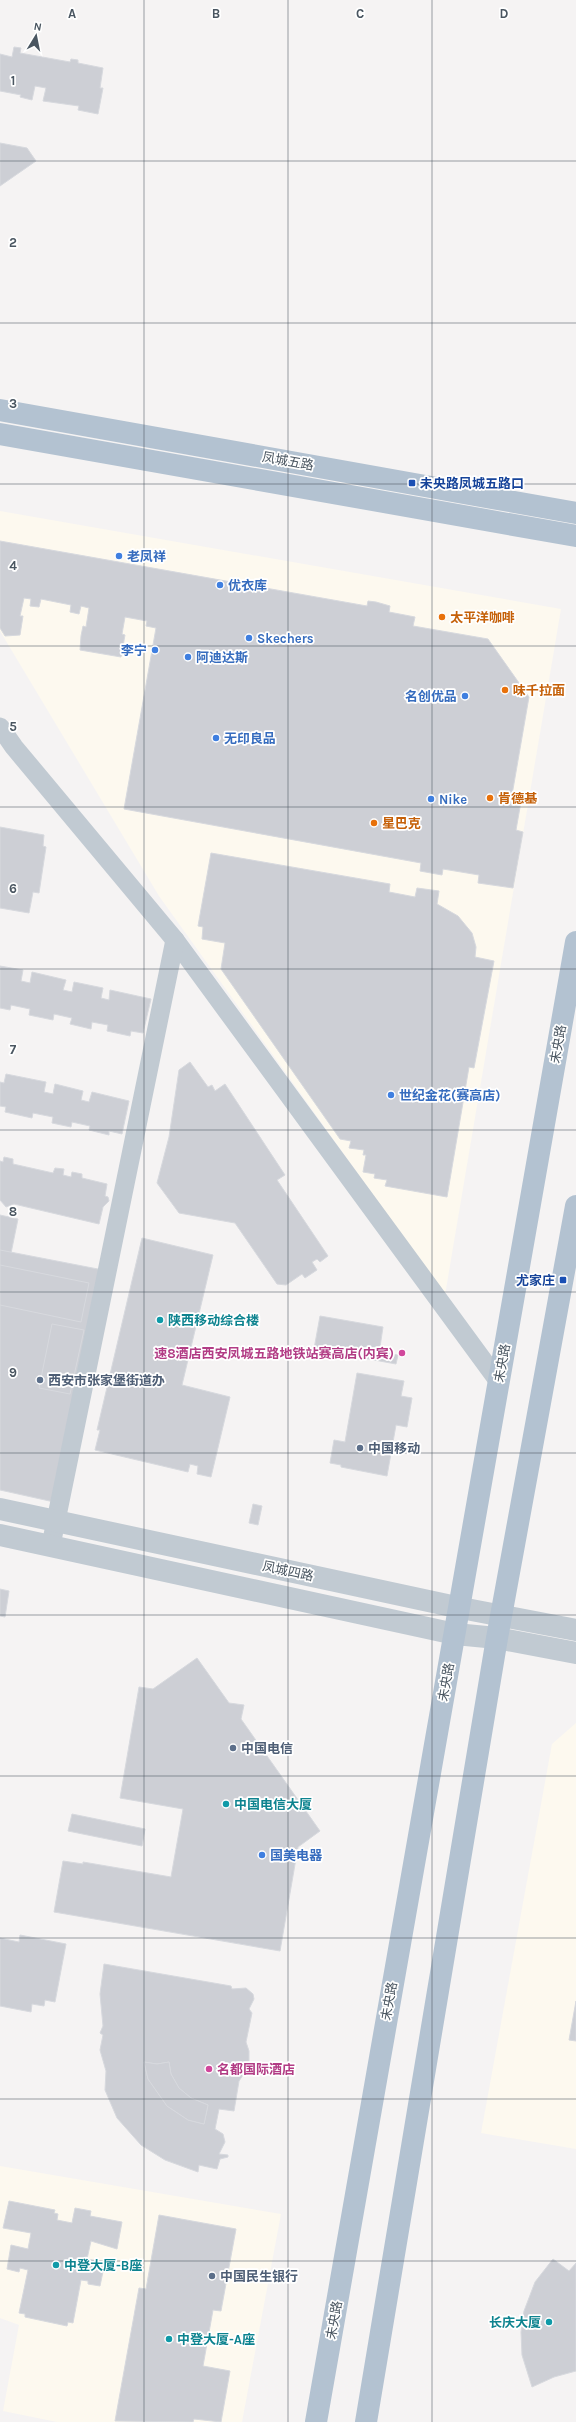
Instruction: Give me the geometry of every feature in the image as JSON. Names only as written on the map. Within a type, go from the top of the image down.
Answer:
[{"type":"main road","name":"凤城五路","points":[[0,410],[576,513]]},
{"type":"main road","name":"凤城五路","points":[[0,434],[576,536]]},
{"type":"main road","name":"未央路","points":[[316,2422],[576,942]]},
{"type":"main road","points":[[366,2422],[497,1638],[576,1206]]},
{"type":"street","points":[[0,727],[14,747],[175,940],[499,1382]]},
{"type":"street","points":[[51,1545],[57,1522],[175,940]]},
{"type":"street","name":"凤城四路","points":[[0,1510],[460,1608],[576,1630]]},
{"type":"street","name":"凤城四路","points":[[0,1535],[455,1634],[497,1638],[576,1653]]},
{"type":"shaded area","name":"世纪金花(赛高店)","points":[[0,511],[561,609],[445,1295],[159,896],[0,631]]},
{"type":"shaded area","points":[[576,1723],[576,2149],[481,2133],[552,1744]]},
{"type":"shaded area","points":[[0,2166],[281,2214],[242,2422],[57,2422],[3,2411],[19,2325],[0,2318]]},
{"type":"building","points":[[14,47],[21,48],[20,53],[70,62],[71,59],[78,60],[78,63],[103,68],[100,88],[103,88],[98,114],[78,110],[79,106],[43,101],[46,88],[35,86],[32,100],[20,97],[21,95],[0,91],[0,54],[12,57]]},
{"type":"building","points":[[0,143],[27,148],[36,161],[0,186]]},
{"type":"building","points":[[0,541],[367,606],[368,601],[376,602],[390,606],[389,612],[415,617],[413,626],[488,639],[529,697],[512,795],[522,796],[516,830],[523,832],[513,888],[478,883],[479,875],[443,869],[442,875],[420,871],[421,863],[124,809],[156,628],[146,626],[147,621],[125,617],[122,634],[125,635],[121,657],[80,650],[83,626],[86,627],[89,608],[81,606],[79,614],[70,612],[71,605],[41,599],[39,607],[30,606],[31,599],[24,598],[20,616],[23,616],[20,635],[5,636],[0,628]]},
{"type":"building","points":[[0,827],[44,835],[43,846],[46,847],[39,893],[33,892],[29,913],[0,908]]},
{"type":"building","points":[[211,853],[390,884],[389,892],[415,897],[417,888],[439,891],[437,904],[458,916],[472,933],[476,947],[475,957],[494,961],[474,1068],[469,1067],[447,1197],[385,1186],[387,1180],[374,1178],[375,1174],[363,1172],[366,1155],[363,1155],[364,1150],[349,1148],[351,1141],[340,1139],[221,969],[225,943],[202,939],[203,927],[198,926]]},
{"type":"building","points":[[0,966],[23,970],[21,981],[30,983],[32,972],[66,980],[63,990],[72,992],[74,982],[103,988],[101,998],[109,1000],[110,990],[151,999],[143,1033],[131,1031],[130,1036],[107,1031],[108,1025],[92,1022],[91,1029],[70,1024],[72,1018],[54,1014],[53,1020],[29,1015],[30,1009],[11,1005],[10,1010],[0,1008]]},
{"type":"building","points":[[190,1062],[208,1087],[212,1085],[215,1091],[225,1084],[285,1175],[277,1180],[328,1256],[320,1262],[317,1259],[312,1262],[317,1270],[305,1278],[302,1274],[286,1285],[277,1284],[235,1223],[179,1213],[157,1183],[169,1137],[179,1070]]},
{"type":"building","points":[[6,1074],[46,1082],[44,1092],[53,1094],[55,1084],[83,1091],[81,1100],[89,1102],[92,1092],[129,1101],[122,1134],[109,1131],[109,1135],[89,1130],[90,1126],[72,1122],[71,1127],[52,1123],[53,1117],[33,1113],[32,1118],[5,1112],[6,1107],[0,1106],[0,1082],[4,1083]]},
{"type":"building","points":[[4,1157],[13,1159],[13,1164],[53,1173],[55,1168],[64,1169],[63,1175],[71,1177],[72,1172],[82,1174],[82,1178],[107,1184],[105,1196],[108,1197],[109,1201],[103,1207],[99,1224],[14,1204],[6,1207],[0,1200],[0,1161],[3,1162]]},
{"type":"building","points":[[0,1215],[18,1219],[9,1263],[0,1261]]},
{"type":"building","name":"陕西移动综合楼","points":[[142,1238],[213,1255],[182,1385],[230,1397],[211,1477],[197,1474],[198,1466],[190,1464],[188,1472],[95,1450],[100,1430],[97,1430]]},
{"type":"building","name":"西安市张家堡街道办","points":[[0,1250],[103,1270],[54,1502],[0,1490]]},
{"type":"building","points":[[0,1265],[89,1283],[81,1322],[0,1305]]},
{"type":"building","points":[[320,1316],[383,1327],[380,1347],[382,1347],[381,1352],[398,1355],[396,1364],[314,1349]]},
{"type":"building","points":[[52,1324],[84,1330],[70,1394],[39,1388]]},
{"type":"building","points":[[357,1373],[404,1381],[401,1396],[412,1398],[407,1427],[396,1425],[387,1476],[341,1467],[341,1465],[330,1463],[334,1440],[345,1442]]},
{"type":"building","points":[[253,1504],[262,1506],[258,1525],[249,1523]]},
{"type":"building","points":[[0,1589],[9,1591],[5,1617],[0,1616]]},
{"type":"building","name":"中国电信大厦","points":[[197,1658],[229,1703],[244,1705],[241,1719],[320,1831],[298,1847],[280,1951],[54,1912],[63,1861],[83,1864],[83,1862],[171,1877],[183,1809],[120,1798],[139,1687],[153,1689]]},
{"type":"building","points":[[72,1814],[145,1829],[142,1846],[68,1831]]},
{"type":"building","points":[[20,1935],[66,1944],[55,2002],[45,2000],[44,2006],[32,2004],[31,2012],[0,2006],[0,1938],[19,1942]]},
{"type":"building","name":"名都国际酒店","points":[[104,1964],[231,1986],[232,1989],[246,1988],[253,1994],[254,1999],[249,2009],[252,2013],[246,2042],[249,2051],[249,2066],[239,2081],[234,2111],[219,2109],[215,2129],[223,2134],[225,2142],[219,2154],[228,2155],[228,2157],[220,2159],[217,2169],[199,2165],[198,2172],[165,2160],[141,2145],[117,2118],[105,2090],[106,2071],[100,2050],[103,2035],[100,2033],[103,2026],[100,1994]],"holes":[[[144,2062],[157,2064],[169,2062],[171,2074],[179,2088],[191,2098],[208,2105],[204,2124],[188,2120],[167,2106],[148,2079]]]},
{"type":"building","points":[[576,2001],[576,2041],[569,2040]]},
{"type":"building","points":[[144,2062],[157,2064],[169,2062],[171,2074],[179,2088],[191,2098],[208,2105],[204,2124],[188,2120],[167,2106],[148,2079]]},
{"type":"building","name":"中登大厦-B座","points":[[9,2201],[55,2210],[54,2213],[58,2214],[57,2220],[72,2223],[75,2208],[91,2211],[90,2216],[122,2222],[117,2249],[91,2241],[87,2259],[105,2262],[100,2286],[88,2284],[88,2281],[81,2280],[73,2323],[68,2322],[67,2326],[25,2317],[25,2314],[19,2313],[28,2270],[20,2268],[19,2272],[7,2269],[11,2245],[28,2249],[31,2233],[3,2228]]},
{"type":"building","name":"中登大厦-A座","points":[[159,2215],[236,2229],[221,2311],[213,2310],[203,2366],[230,2371],[221,2422],[194,2419],[193,2422],[115,2421],[139,2288],[146,2289]]},
{"type":"building","name":"长庆大厦","points":[[553,2259],[569,2271],[576,2263],[576,2371],[554,2377],[532,2387],[522,2355],[521,2332],[524,2311],[535,2282]]},
{"type":"place","name":"未央路凤城五路口","points":[[412,483]]},
{"type":"place","name":"老凤祥","points":[[119,556]]},
{"type":"place","name":"优衣库","points":[[220,585]]},
{"type":"place","name":"太平洋咖啡","points":[[442,617]]},
{"type":"place","name":"Skechers","points":[[249,638]]},
{"type":"place","name":"李宁","points":[[155,650]]},
{"type":"place","name":"阿迪达斯","points":[[188,657]]},
{"type":"place","name":"味千拉面","points":[[505,690]]},
{"type":"place","name":"名创优品","points":[[465,696]]},
{"type":"place","name":"无印良品","points":[[216,738]]},
{"type":"place","name":"肯德基","points":[[490,798]]},
{"type":"place","name":"Nike","points":[[431,799]]},
{"type":"place","name":"星巴克","points":[[374,823]]},
{"type":"place","name":"世纪金花(赛高店)","points":[[391,1095]]},
{"type":"place","name":"尤家庄","points":[[563,1280]]},
{"type":"place","name":"陕西移动综合楼","points":[[160,1320]]},
{"type":"place","name":"速8酒店西安凤城五路地铁站赛高店(内宾)","points":[[402,1353]]},
{"type":"place","name":"西安市张家堡街道办","points":[[40,1380]]},
{"type":"place","name":"中国移动","points":[[360,1448]]},
{"type":"place","name":"中国电信","points":[[233,1748]]},
{"type":"place","name":"中国电信大厦","points":[[226,1804]]},
{"type":"place","name":"国美电器","points":[[262,1855]]},
{"type":"place","name":"名都国际酒店","points":[[209,2069]]},
{"type":"place","name":"中登大厦-B座","points":[[56,2265]]},
{"type":"place","name":"中国民生银行","points":[[212,2276]]},
{"type":"place","name":"长庆大厦","points":[[549,2322]]},
{"type":"place","name":"中登大厦-A座","points":[[169,2339]]}]
